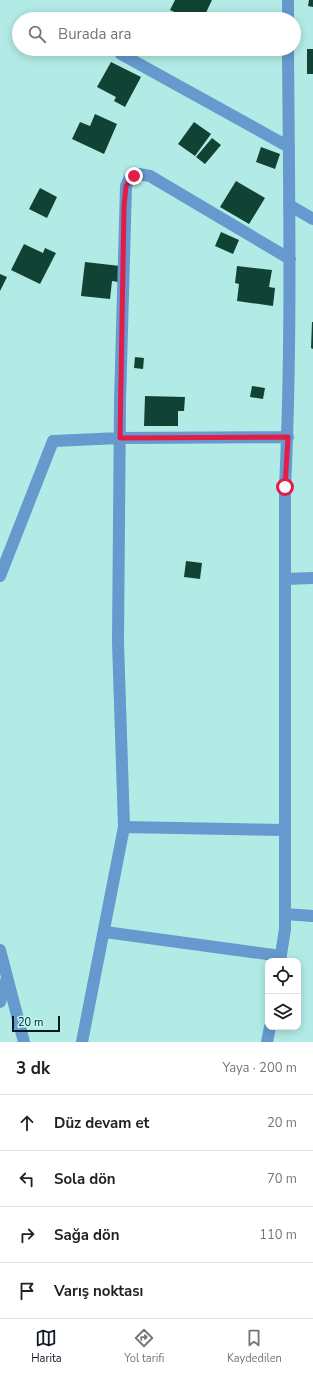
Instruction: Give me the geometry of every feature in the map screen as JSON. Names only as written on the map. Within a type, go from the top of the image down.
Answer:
[{"type":"street","points":[[288,0],[288,12]]},
{"type":"street","points":[[125,56],[289,146]]},
{"type":"street","points":[[105,932],[281,958],[285,928],[285,487],[288,437],[290,259],[288,56]]},
{"type":"street","points":[[82,1042],[105,932],[124,827],[118,642],[124,207],[126,186],[129,180],[139,174],[150,176],[290,259]]},
{"type":"street","points":[[289,205],[313,219]]},
{"type":"street","points":[[0,576],[53,441],[120,438],[288,437]]},
{"type":"street","points":[[285,579],[313,578]]},
{"type":"street","points":[[124,827],[285,830]]},
{"type":"street","points":[[285,914],[313,916]]},
{"type":"street","points":[[0,950],[24,1042]]},
{"type":"street","points":[[0,1002],[7,976]]},
{"type":"street","points":[[267,1042],[269,1030]]},
{"type":"building","points":[[175,0],[212,0],[206,12],[174,12],[170,10]]},
{"type":"building","points":[[309,0],[313,0],[313,7],[308,6]]},
{"type":"building","points":[[307,49],[313,49],[313,74],[307,74]]},
{"type":"building","points":[[111,62],[141,77],[125,107],[114,101],[116,97],[97,87]]},
{"type":"building","points":[[95,114],[117,124],[104,154],[72,139],[80,122],[90,126]]},
{"type":"building","points":[[194,122],[211,134],[195,156],[178,144]]},
{"type":"building","points":[[212,138],[221,145],[205,164],[196,157]]},
{"type":"building","points":[[261,147],[280,154],[275,169],[256,162]]},
{"type":"building","points":[[236,181],[265,198],[249,224],[220,207]]},
{"type":"building","points":[[40,188],[57,197],[47,218],[29,209]]},
{"type":"building","points":[[221,232],[239,240],[233,254],[215,246]]},
{"type":"building","points":[[24,244],[43,253],[45,248],[56,253],[40,284],[11,270]]},
{"type":"building","points":[[85,262],[120,266],[118,282],[112,281],[110,299],[81,296]]},
{"type":"building","points":[[237,266],[272,270],[269,287],[275,288],[273,306],[237,301],[239,284],[235,283]]},
{"type":"building","points":[[0,274],[7,277],[0,291]]},
{"type":"building","points":[[313,322],[313,349],[311,348]]},
{"type":"building","points":[[135,357],[144,358],[143,369],[134,368]]},
{"type":"building","points":[[252,386],[265,388],[263,399],[250,397]]},
{"type":"building","points":[[145,396],[185,397],[184,411],[178,411],[178,426],[144,426]]},
{"type":"building","points":[[186,561],[202,563],[200,579],[184,577]]},
{"type":"route","points":[[134,176],[129,180],[126,186],[124,207],[120,438],[288,437],[285,487]]}]
